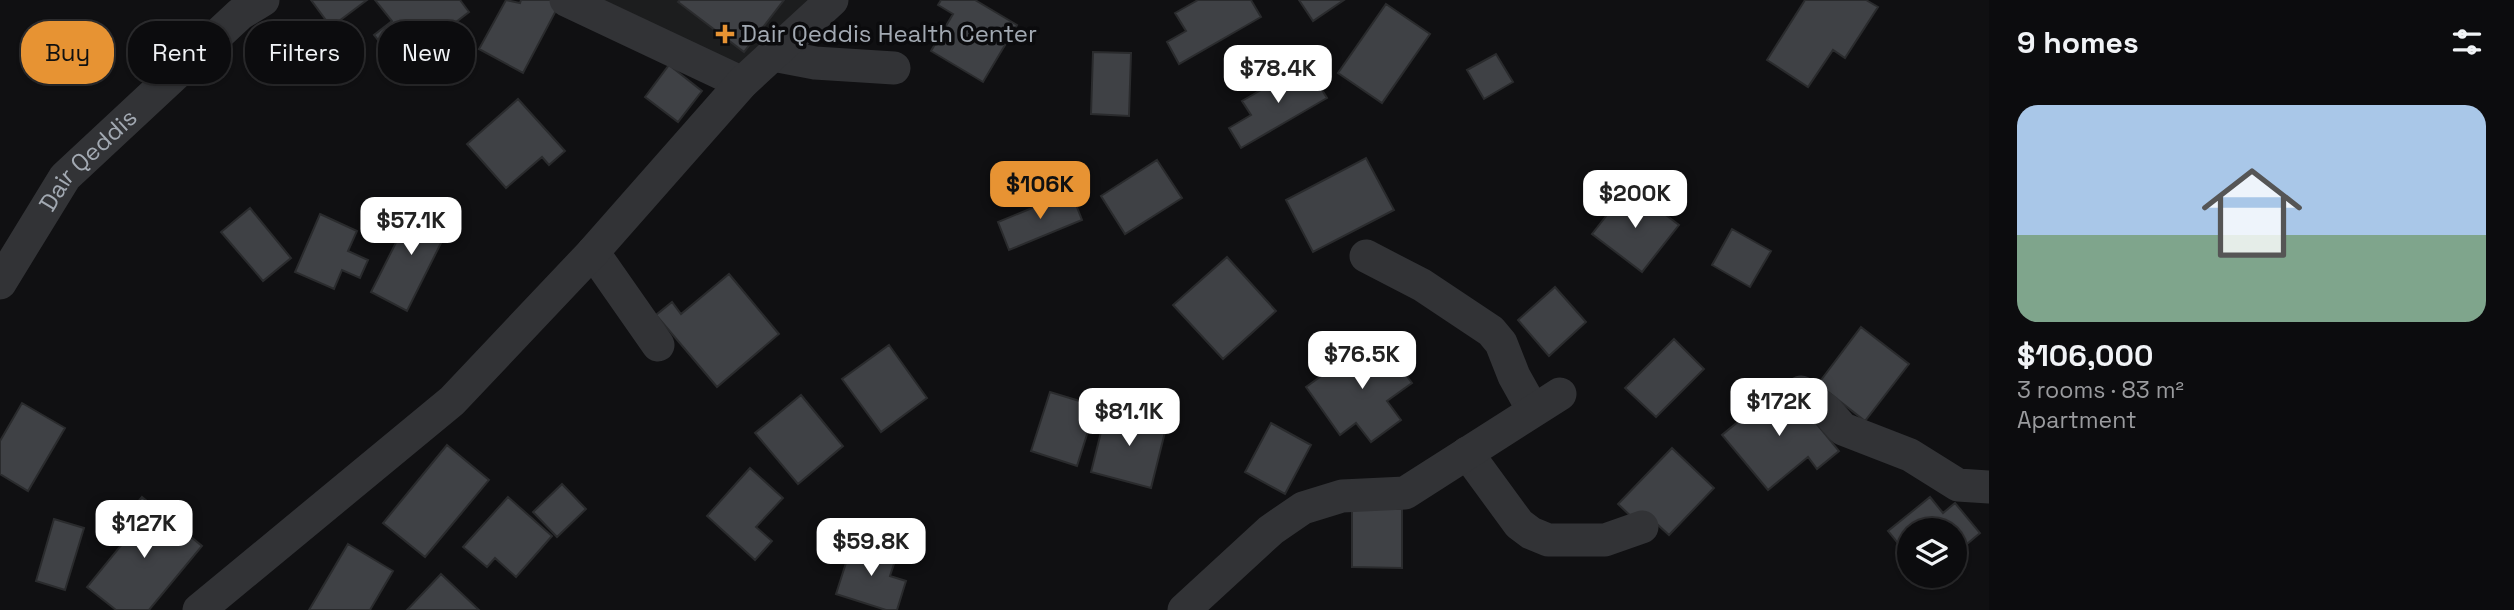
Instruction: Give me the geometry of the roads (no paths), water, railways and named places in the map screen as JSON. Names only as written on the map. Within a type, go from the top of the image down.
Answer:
[{"type":"street","name":"Dair Qeddis","points":[[0,283],[65,177],[240,14],[263,0]]},
{"type":"street","points":[[566,0],[742,83]]},
{"type":"street","points":[[199,610],[452,401],[593,252],[742,83],[832,0]]},
{"type":"street","points":[[772,55],[815,62],[894,68]]},
{"type":"street","points":[[593,252],[658,345]]},
{"type":"street","points":[[1184,610],[1271,530],[1303,508],[1342,496],[1405,493],[1547,402],[1514,376],[1501,343],[1491,331],[1422,285],[1366,256]]},
{"type":"street","points":[[1801,392],[1826,410],[1843,429],[1910,455],[1958,485],[1989,487]]},
{"type":"street","points":[[1467,453],[1519,524],[1531,533],[1548,540],[1605,540],[1642,527]]},
{"type":"place","name":"Dair Qeddis Health Center","points":[[725,34]]}]
